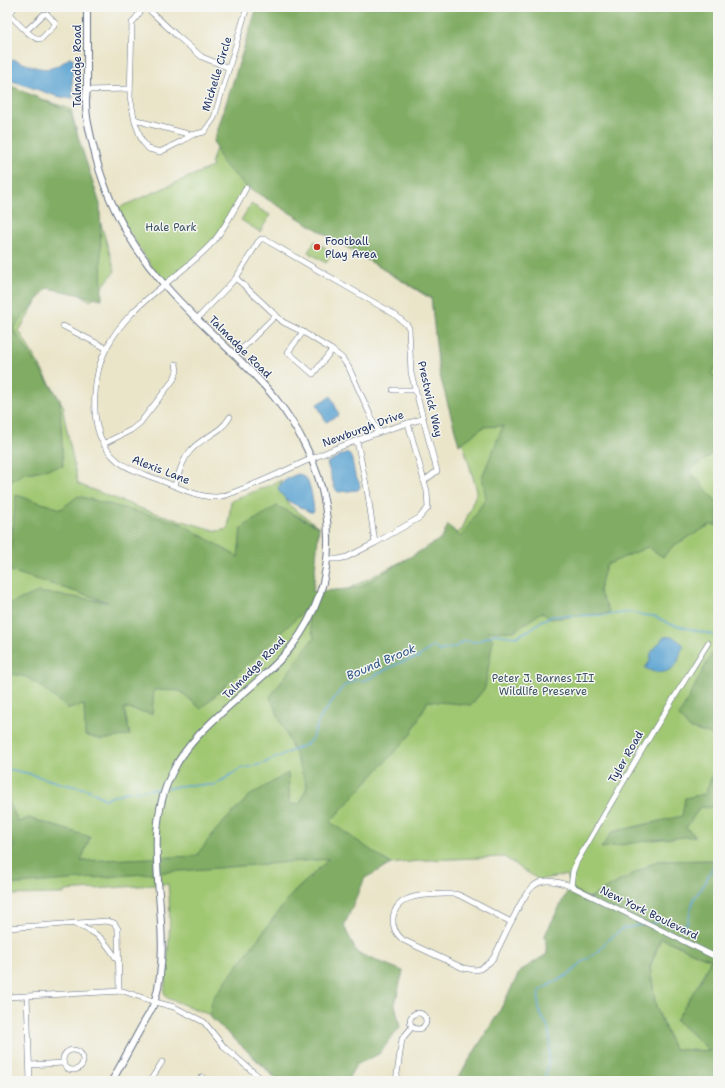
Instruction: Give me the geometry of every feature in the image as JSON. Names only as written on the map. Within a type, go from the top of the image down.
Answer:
[{"type":"street","points":[[15,7],[8,15],[26,31],[35,39],[41,39],[54,26],[55,23],[47,14],[44,14],[26,31]]},
{"type":"street","name":"Talmadge Road","points":[[87,7],[87,90],[85,99],[88,122],[98,164],[106,188],[131,239],[150,268],[164,285],[262,383],[275,398],[293,425],[311,459],[325,504],[328,531],[327,559],[323,587],[318,602],[302,631],[291,647],[264,675],[191,744],[174,768],[168,782],[159,813],[157,844],[162,943],[160,972],[155,1002],[112,1081]]},
{"type":"street","points":[[145,7],[202,57],[229,68]]},
{"type":"street","name":"Michelle Circle","points":[[145,7],[132,23],[130,97],[134,119],[142,141],[149,149],[160,152],[192,135],[204,132],[214,118],[247,7]]},
{"type":"street","points":[[87,90],[130,89]]},
{"type":"street","points":[[134,119],[192,135]]},
{"type":"street","name":"Alexis Lane","points":[[246,188],[214,240],[164,285],[133,310],[121,324],[106,348],[98,370],[95,395],[96,421],[99,434],[103,444],[115,461],[124,466],[201,496],[216,497],[230,494],[311,459]]},
{"type":"street","name":"Prestwick Way","points":[[197,318],[236,278],[260,239],[264,239],[394,314],[409,328],[411,373],[437,471],[424,481]]},
{"type":"street","points":[[236,278],[283,322],[303,332],[342,358],[349,368],[378,432]]},
{"type":"street","points":[[243,348],[276,315]]},
{"type":"street","points":[[63,326],[106,348]]},
{"type":"street","points":[[303,332],[288,352],[313,374],[332,350]]},
{"type":"street","points":[[103,444],[131,430],[140,422],[174,379],[177,371],[176,364]]},
{"type":"street","points":[[393,390],[415,390]]},
{"type":"street","points":[[175,485],[185,459],[192,449],[220,430],[230,417]]},
{"type":"street","name":"Newburgh Drive","points":[[311,459],[378,432],[422,419]]},
{"type":"street","points":[[327,559],[347,557],[375,543],[419,518],[428,508],[427,491],[408,423]]},
{"type":"street","points":[[357,441],[375,543]]},
{"type":"street","name":"Tyler Road","points":[[571,886],[573,871],[576,863],[652,733],[708,643]]},
{"type":"street","name":"New York Boulevard","points":[[511,922],[462,896],[456,894],[445,894],[407,898],[394,912],[393,924],[398,935],[403,940],[463,968],[475,970],[485,966],[494,957],[528,891],[535,885],[548,880],[571,886],[718,958]]},
{"type":"street","points":[[7,928],[107,921],[114,923],[118,929],[120,991]]},
{"type":"street","points":[[71,923],[89,929],[99,936],[119,962]]},
{"type":"street","points":[[7,997],[123,991],[174,1007],[204,1022],[225,1048],[264,1081]]},
{"type":"street","points":[[26,996],[30,1081]]},
{"type":"street","points":[[396,1081],[402,1039],[406,1031],[412,1027]]},
{"type":"street","points":[[70,1050],[76,1050],[83,1057],[81,1066],[76,1070],[69,1070],[63,1063],[63,1056],[70,1050]]},
{"type":"street","points":[[150,1081],[162,1062]]},
{"type":"street","points":[[30,1065],[63,1063]]},
{"type":"green space","name":"Peter J. Barnes III Wildlife Preserve","points":[[257,7],[718,7],[718,364],[711,374],[718,378],[718,450],[689,470],[718,503],[718,525],[710,525],[673,546],[663,557],[648,547],[606,565],[599,591],[610,613],[550,619],[542,612],[514,631],[487,632],[493,640],[485,688],[471,705],[428,701],[411,734],[330,822],[391,864],[365,878],[344,926],[357,953],[403,971],[395,1004],[400,1027],[379,1054],[356,1065],[347,1081],[287,1081],[276,1077],[209,1016],[213,998],[291,895],[329,859],[7,885],[7,850],[15,846],[7,838],[7,797],[18,822],[29,818],[90,837],[81,861],[196,856],[216,830],[249,796],[288,773],[290,804],[300,804],[307,786],[295,754],[270,697],[314,637],[305,610],[201,709],[180,691],[154,690],[152,714],[124,708],[130,735],[102,740],[85,735],[84,705],[68,709],[39,685],[26,677],[7,673],[7,605],[38,592],[108,602],[7,570],[7,547],[11,546],[16,495],[61,509],[78,496],[180,523],[238,557],[241,528],[277,506],[319,527],[313,592],[358,588],[442,538],[448,525],[461,537],[486,498],[482,477],[503,426],[484,427],[459,445],[439,372],[431,298],[247,187],[222,163],[214,141]]},
{"type":"green space","name":"Peter J. Barnes III Wildlife Preserve","points":[[260,7],[718,7],[718,860],[657,861],[587,899],[570,886],[566,875],[539,880],[504,857],[428,860],[391,864],[387,861],[321,867],[291,895],[327,1081],[278,1081],[210,1015],[167,998],[164,993],[170,925],[168,884],[64,891],[64,894],[7,895],[7,88],[71,109],[95,204],[115,271],[91,301],[58,283],[43,290],[19,331],[64,407],[63,411],[78,484],[145,510],[217,531],[228,529],[231,501],[282,480],[280,484],[289,505],[319,527],[294,514],[306,611],[462,530],[477,491],[441,370],[433,300],[247,186],[214,240],[164,285],[129,232],[118,208],[214,166],[211,164]]},
{"type":"green space","points":[[7,84],[70,112],[100,204],[102,299],[47,288],[13,329],[60,400],[63,466],[23,474],[7,484]]},
{"type":"green space","points":[[251,204],[270,215],[260,232],[241,220]]},
{"type":"green space","name":"Football Play Area","points":[[315,241],[333,253],[326,263],[308,252]]},
{"type":"green space","points":[[718,642],[718,737],[689,728],[679,716]]},
{"type":"green space","points":[[718,761],[718,808],[700,807],[686,828],[696,836],[653,840],[601,848],[612,832],[682,816],[685,798],[705,794]]},
{"type":"green space","points":[[718,860],[718,1081],[456,1081],[499,1012],[520,971],[547,954],[545,935],[570,886],[587,899],[657,861]],"holes":[[[661,938],[703,957],[711,959],[702,978],[676,1020],[710,1051],[674,1049],[656,1007],[650,967]]]},
{"type":"green space","points":[[661,938],[703,957],[711,959],[702,978],[711,1051],[674,1049],[656,1007],[650,967]]},
{"type":"water","points":[[71,57],[73,59],[72,99],[56,96],[7,79],[7,66],[13,59],[35,67],[46,69],[59,65]]},
{"type":"water","points":[[331,396],[339,415],[326,422],[317,404]]},
{"type":"water","points":[[347,452],[352,459],[355,475],[360,487],[358,490],[338,492],[335,489],[327,463]]},
{"type":"water","points":[[299,474],[307,480],[309,484],[313,501],[313,512],[310,512],[287,500],[280,493],[278,488],[287,479]]},
{"type":"water","points":[[664,637],[675,638],[684,646],[678,661],[672,669],[663,672],[654,672],[645,668],[650,661],[651,653]]},
{"type":"waterway","name":"Bound Brook","points":[[168,788],[187,785],[215,785],[240,769],[262,764],[307,744],[312,738],[322,715],[342,688],[347,684],[357,679],[362,681],[368,679],[399,663],[419,657],[433,646],[439,651],[455,647],[464,641],[476,642],[495,634],[516,637],[531,629],[541,621],[553,616],[607,615],[631,612],[641,615],[654,616],[670,624],[718,636]]},
{"type":"waterway","name":"Bound Brook","points":[[7,769],[87,789],[105,799],[126,792],[164,788]]},
{"type":"waterway","points":[[718,807],[713,815],[713,826],[718,850]]},
{"type":"waterway","points":[[652,923],[659,922],[674,926],[687,924],[694,898],[704,885],[718,856]]},
{"type":"waterway","points":[[544,1081],[547,1069],[550,1037],[549,1030],[540,1011],[538,1002],[539,992],[571,973],[581,963],[599,951],[606,942],[622,929],[644,924]]},
{"type":"place","name":"Football Play Area","points":[[317,247]]},
{"type":"park label","name":"Hale Park","points":[[171,227]]}]
